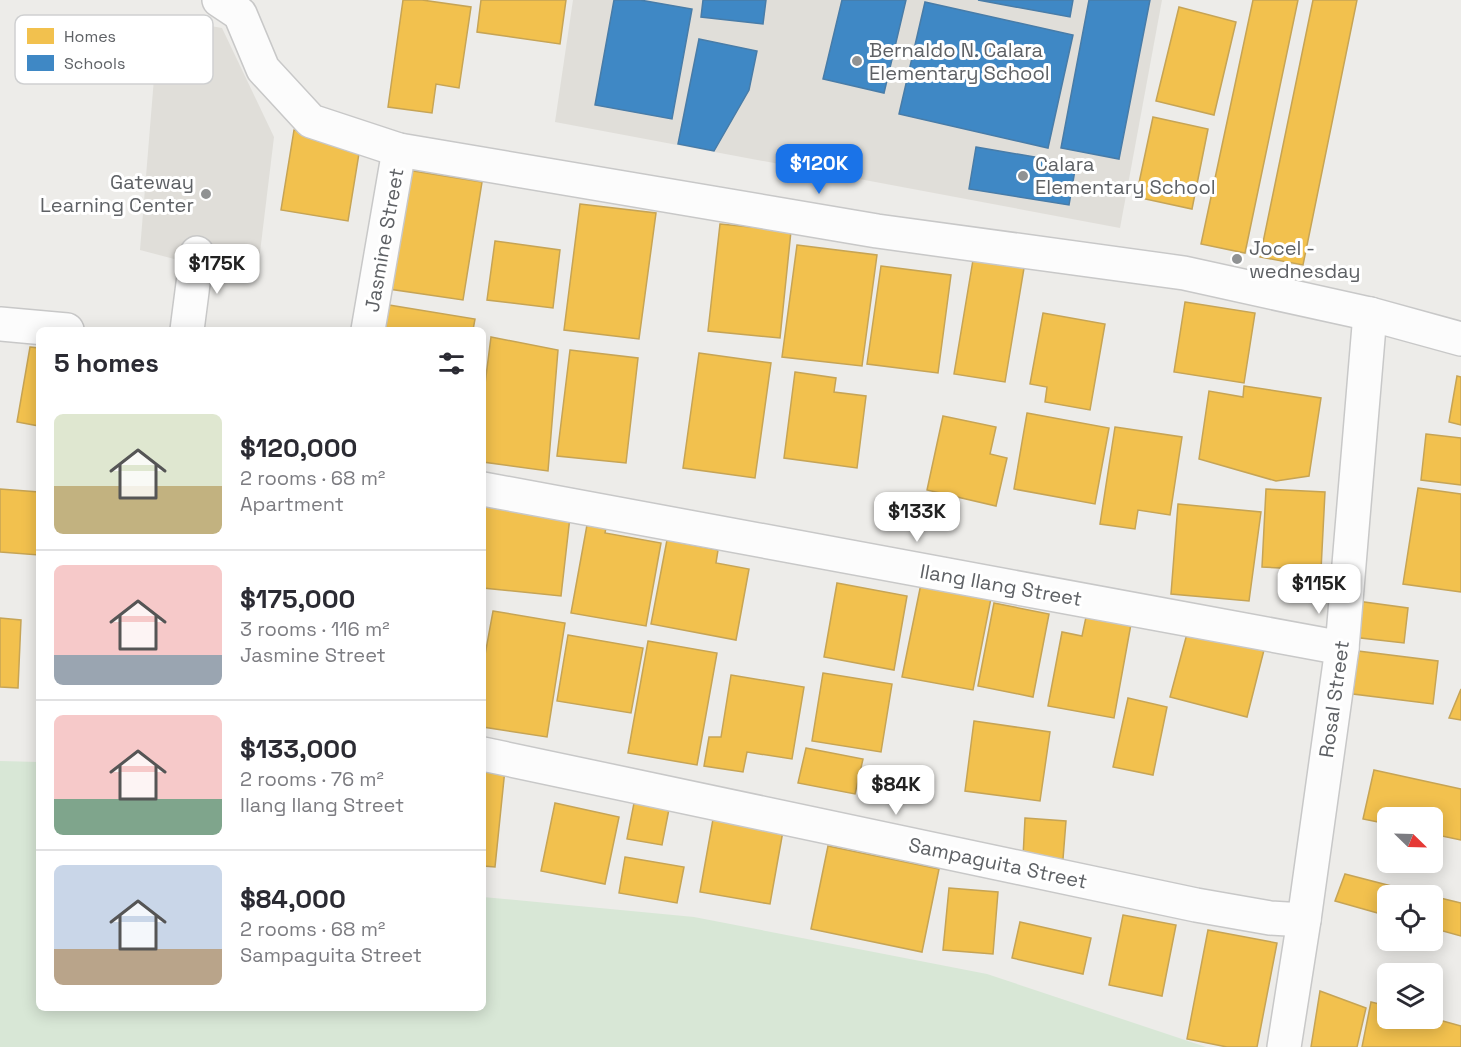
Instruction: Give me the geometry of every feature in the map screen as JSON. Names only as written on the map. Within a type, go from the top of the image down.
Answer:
[{"type":"street","points":[[219,0],[240,14],[262,69],[311,121],[399,150],[877,231],[1184,273],[1370,314],[1461,339]]},
{"type":"street","name":"Jasmine Street","points":[[369,327],[399,150]]},
{"type":"street","points":[[187,327],[197,254]]},
{"type":"street","name":"Rosal Street","points":[[1284,1047],[1342,648],[1370,314]]},
{"type":"street","points":[[0,324],[36,327]]},
{"type":"street","name":"Ilang Ilang Street","points":[[486,490],[1342,648]]},
{"type":"street","name":"Sampaguita Street","points":[[486,755],[1196,905],[1270,918],[1304,920]]},
{"type":"shaded area","name":"Bernaldo N. Calara Elementary School","points":[[573,0],[1162,0],[1120,228],[555,122]]},
{"type":"shaded area","name":"Gateway Learning Center","points":[[213,26],[222,28],[274,137],[257,277],[216,270],[140,250],[154,84],[213,84]]},
{"type":"green space","points":[[0,761],[36,762],[36,1011],[486,1011],[486,897],[694,917],[987,974],[1206,1047],[0,1047]]},
{"type":"building: Homes","points":[[403,0],[422,0],[471,7],[459,88],[436,84],[432,113],[388,107]]},
{"type":"building: Homes","points":[[481,0],[566,0],[560,44],[477,32]]},
{"type":"building: Homes","points":[[1253,0],[1298,0],[1245,253],[1201,244]]},
{"type":"building: Homes","points":[[1313,0],[1357,0],[1303,265],[1260,257]]},
{"type":"building: Homes","points":[[1179,7],[1236,22],[1214,115],[1156,101]]},
{"type":"building: Homes","points":[[1153,117],[1208,129],[1192,209],[1136,197]]},
{"type":"building: Homes","points":[[294,130],[361,141],[348,221],[281,210]]},
{"type":"building: Homes","points":[[401,169],[482,182],[463,300],[382,288]]},
{"type":"building: Homes","points":[[580,204],[656,213],[639,339],[564,330]]},
{"type":"building: Homes","points":[[720,224],[791,231],[780,338],[708,331]]},
{"type":"building: Homes","points":[[495,241],[560,250],[553,308],[487,300]]},
{"type":"building: Homes","points":[[797,245],[877,255],[862,366],[782,357]]},
{"type":"building: Homes","points":[[973,260],[1024,268],[1005,382],[954,374]]},
{"type":"building: Homes","points":[[881,266],[951,275],[938,373],[867,364]]},
{"type":"building: Homes","points":[[1185,302],[1255,313],[1244,383],[1174,372]]},
{"type":"building: Homes","points":[[383,304],[475,319],[474,327],[379,327]]},
{"type":"building: Homes","points":[[1043,313],[1105,324],[1090,410],[1045,402],[1047,387],[1030,384]]},
{"type":"building: Homes","points":[[491,337],[558,350],[548,471],[486,462],[486,376]]},
{"type":"building: Homes","points":[[30,347],[36,348],[36,425],[17,422]]},
{"type":"building: Homes","points":[[570,350],[638,358],[626,463],[557,456]]},
{"type":"building: Homes","points":[[699,353],[771,363],[755,478],[683,468]]},
{"type":"building: Homes","points":[[795,372],[836,378],[834,392],[866,396],[857,468],[784,458]]},
{"type":"building: Homes","points":[[1457,376],[1461,377],[1461,425],[1449,422]]},
{"type":"building: Homes","points":[[1244,386],[1321,398],[1309,476],[1276,481],[1199,459],[1209,391],[1243,397]]},
{"type":"building: Homes","points":[[1027,413],[1109,428],[1095,504],[1014,489]]},
{"type":"building: Homes","points":[[943,416],[996,427],[990,454],[1007,458],[996,506],[927,490]]},
{"type":"building: Homes","points":[[1115,427],[1182,437],[1170,515],[1138,510],[1135,529],[1100,524]]},
{"type":"building: Homes","points":[[1426,434],[1461,438],[1461,485],[1421,480]]},
{"type":"building: Homes","points":[[1418,488],[1461,494],[1461,592],[1403,584]]},
{"type":"building: Homes","points":[[0,489],[36,492],[36,555],[0,552]]},
{"type":"building: Homes","points":[[1266,489],[1325,492],[1321,570],[1262,567]]},
{"type":"building: Homes","points":[[486,499],[571,508],[561,596],[486,588]]},
{"type":"building: Homes","points":[[1178,504],[1261,512],[1249,601],[1171,594]]},
{"type":"building: Homes","points":[[589,514],[608,518],[605,533],[661,543],[646,626],[571,613]]},
{"type":"building: Homes","points":[[667,540],[718,550],[716,563],[749,569],[736,640],[651,624]]},
{"type":"building: Homes","points":[[923,574],[993,588],[973,690],[902,677]]},
{"type":"building: Homes","points":[[837,583],[907,596],[894,670],[824,657]]},
{"type":"building: Homes","points":[[1357,601],[1408,608],[1404,643],[1352,637]]},
{"type":"building: Homes","points":[[994,603],[1049,614],[1033,697],[978,686]]},
{"type":"building: Homes","points":[[493,611],[565,623],[547,737],[486,727],[486,650]]},
{"type":"building: Homes","points":[[1086,617],[1131,624],[1114,718],[1048,706],[1062,632],[1082,636]]},
{"type":"building: Homes","points":[[0,618],[21,620],[18,688],[0,687]]},
{"type":"building: Homes","points":[[1188,630],[1264,650],[1247,717],[1170,697]]},
{"type":"building: Homes","points":[[568,635],[643,648],[631,713],[557,701]]},
{"type":"building: Homes","points":[[648,641],[717,653],[697,765],[628,753]]},
{"type":"building: Homes","points":[[1358,651],[1438,661],[1433,704],[1353,694]]},
{"type":"building: Homes","points":[[823,673],[892,684],[881,752],[812,741]]},
{"type":"building: Homes","points":[[731,675],[804,687],[792,759],[747,752],[743,772],[704,766],[709,737],[721,737]]},
{"type":"building: Homes","points":[[1461,689],[1461,720],[1449,718]]},
{"type":"building: Homes","points":[[1128,698],[1167,707],[1153,775],[1113,767]]},
{"type":"building: Homes","points":[[974,721],[1050,732],[1040,801],[965,791]]},
{"type":"building: Homes","points":[[806,748],[863,759],[855,794],[798,783]]},
{"type":"building: Homes","points":[[486,767],[505,769],[495,867],[486,866]]},
{"type":"building: Homes","points":[[1374,770],[1461,789],[1461,840],[1443,836],[1443,807],[1377,807],[1377,822],[1363,819]]},
{"type":"building: Homes","points":[[555,803],[619,817],[605,884],[541,871]]},
{"type":"building: Homes","points":[[634,803],[669,809],[662,845],[627,839]]},
{"type":"building: Homes","points":[[1025,818],[1066,821],[1063,859],[1023,857]]},
{"type":"building: Homes","points":[[713,819],[783,831],[770,904],[700,892]]},
{"type":"building: Homes","points":[[828,846],[939,869],[922,952],[811,929]]},
{"type":"building: Homes","points":[[625,857],[684,867],[677,903],[619,893]]},
{"type":"building: Homes","points":[[1345,874],[1388,885],[1377,885],[1377,913],[1335,901]]},
{"type":"building: Homes","points":[[949,888],[998,892],[993,954],[943,950]]},
{"type":"building: Homes","points":[[1443,899],[1461,903],[1461,936],[1443,931]]},
{"type":"building: Homes","points":[[1123,915],[1176,925],[1162,996],[1109,985]]},
{"type":"building: Homes","points":[[1020,922],[1091,938],[1083,974],[1012,958]]},
{"type":"building: Homes","points":[[1208,930],[1277,943],[1257,1047],[1227,1047],[1187,1039]]},
{"type":"building: Homes","points":[[1320,991],[1366,1008],[1357,1047],[1311,1047]]},
{"type":"building: Homes","points":[[1371,1002],[1377,1003],[1377,1029],[1443,1029],[1443,1021],[1461,1026],[1461,1047],[1362,1047]]},
{"type":"building: Schools","points":[[614,0],[640,0],[692,9],[672,119],[595,105]]},
{"type":"building: Schools","points":[[703,0],[766,0],[763,24],[701,17]]},
{"type":"building: Schools","points":[[842,0],[906,0],[884,93],[823,79]]},
{"type":"building: Schools","points":[[978,0],[1073,0],[1070,17]]},
{"type":"building: Schools","points":[[1089,0],[1150,0],[1119,159],[1061,148]]},
{"type":"building: Schools","points":[[925,2],[1073,35],[1048,148],[899,114]]},
{"type":"building: Schools","points":[[699,39],[757,51],[749,90],[714,151],[678,144]]},
{"type":"building: Schools","name":"Calara Elementary School","points":[[976,147],[1076,164],[1069,205],[969,189]]},
{"type":"place","name":"Bernaldo N. Calara Elementary School","points":[[857,61]]},
{"type":"place","name":"Calara Elementary School","points":[[1023,176]]},
{"type":"place","name":"Gateway Learning Center","points":[[206,194]]},
{"type":"place","name":"Jocel - wednesday","points":[[1237,259]]}]
